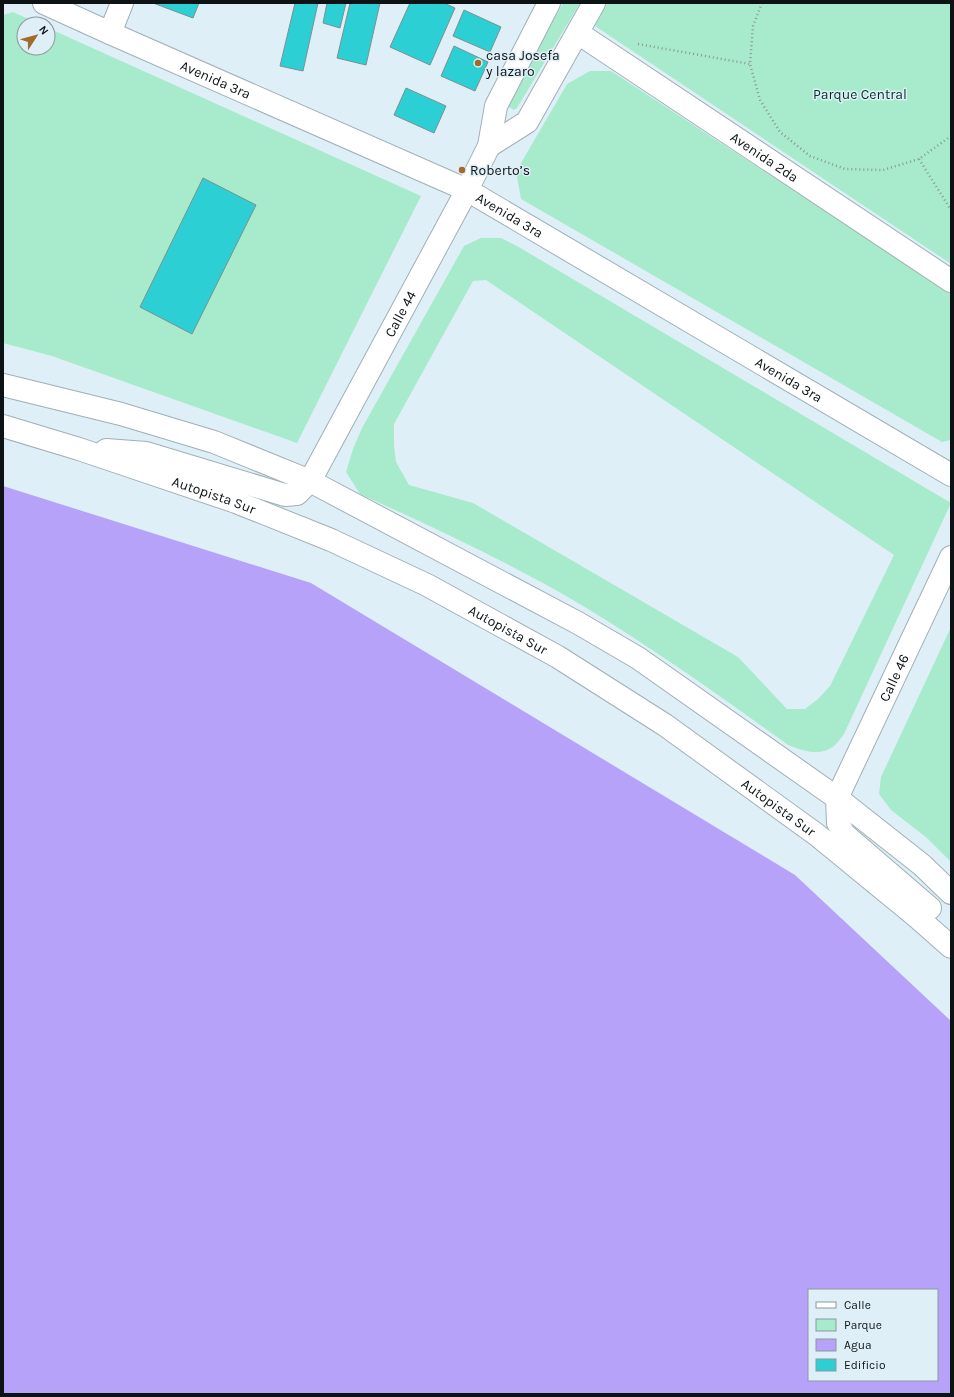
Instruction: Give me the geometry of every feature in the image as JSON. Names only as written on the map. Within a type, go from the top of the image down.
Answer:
[{"type":"main road","name":"Avenida 3ra","points":[[44,3],[110,34],[467,190],[951,475]]},
{"type":"main road","points":[[110,34],[122,3]]},
{"type":"main road","name":"Calle 44","points":[[79,449],[146,453],[285,495],[297,494],[310,481],[467,190],[489,146],[496,106],[549,3]]},
{"type":"main road","points":[[489,146],[527,122],[594,3]]},
{"type":"main road","name":"Avenida 2da","points":[[578,33],[951,281]]},
{"type":"main road","points":[[3,385],[121,414],[214,442],[310,481],[578,622],[638,658],[837,798],[922,865],[951,893]]},
{"type":"main road","name":"Autopista Sur","points":[[3,426],[79,449],[236,502],[332,540],[427,585],[558,656],[665,725],[818,835],[951,947]]},
{"type":"main road","name":"Calle 46","points":[[837,798],[951,557]]},
{"type":"main road","points":[[837,798],[838,823],[844,834],[946,922],[951,928]]},
{"type":"path","points":[[762,3],[753,26],[750,64],[760,100],[780,132],[810,156],[845,169],[883,170],[919,159],[951,136]]},
{"type":"path","points":[[633,43],[750,64]]},
{"type":"path","points":[[919,159],[951,210]]},
{"type":"green space","points":[[563,3],[580,3],[517,108],[514,110],[509,107],[509,100]]},
{"type":"green space","name":"Parque Central","points":[[607,3],[951,3],[951,264],[595,26]]},
{"type":"green space","points":[[13,12],[22,16],[16,16],[16,56],[56,56],[56,32],[421,196],[297,443],[52,356],[3,343],[3,15]]},
{"type":"green space","points":[[590,71],[611,71],[951,294],[951,440],[942,442],[521,199],[517,177],[521,163],[567,84]]},
{"type":"green space","points":[[481,238],[501,238],[517,246],[951,503],[844,734],[834,746],[823,751],[811,752],[788,745],[664,658],[588,609],[532,577],[447,534],[360,494],[346,472],[353,449],[362,428],[464,246]],"holes":[[[486,280],[894,555],[830,686],[818,699],[805,709],[787,709],[738,657],[473,503],[409,485],[396,462],[394,424],[473,281]]]},
{"type":"green space","points":[[951,627],[951,862],[927,838],[891,810],[879,794],[881,777]]},
{"type":"water","points":[[3,486],[311,583],[795,875],[951,1021],[951,1394],[3,1394]]},
{"type":"building","points":[[153,3],[199,3],[193,18]]},
{"type":"building","points":[[295,3],[318,3],[303,71],[280,66]]},
{"type":"building","points":[[327,3],[346,3],[340,28],[323,23]]},
{"type":"building","points":[[350,3],[380,3],[366,65],[337,58]]},
{"type":"building","points":[[410,3],[444,3],[455,8],[430,65],[390,47]]},
{"type":"building","points":[[464,10],[501,27],[490,52],[453,36]]},
{"type":"building","points":[[454,46],[488,62],[475,91],[441,76]]},
{"type":"building","points":[[406,88],[446,106],[434,133],[394,115]]},
{"type":"building","points":[[203,178],[256,205],[192,334],[140,307]]},
{"type":"place","name":"casa Josefa y lazaro","points":[[478,63]]},
{"type":"place","name":"Roberto’s","points":[[462,170]]}]
